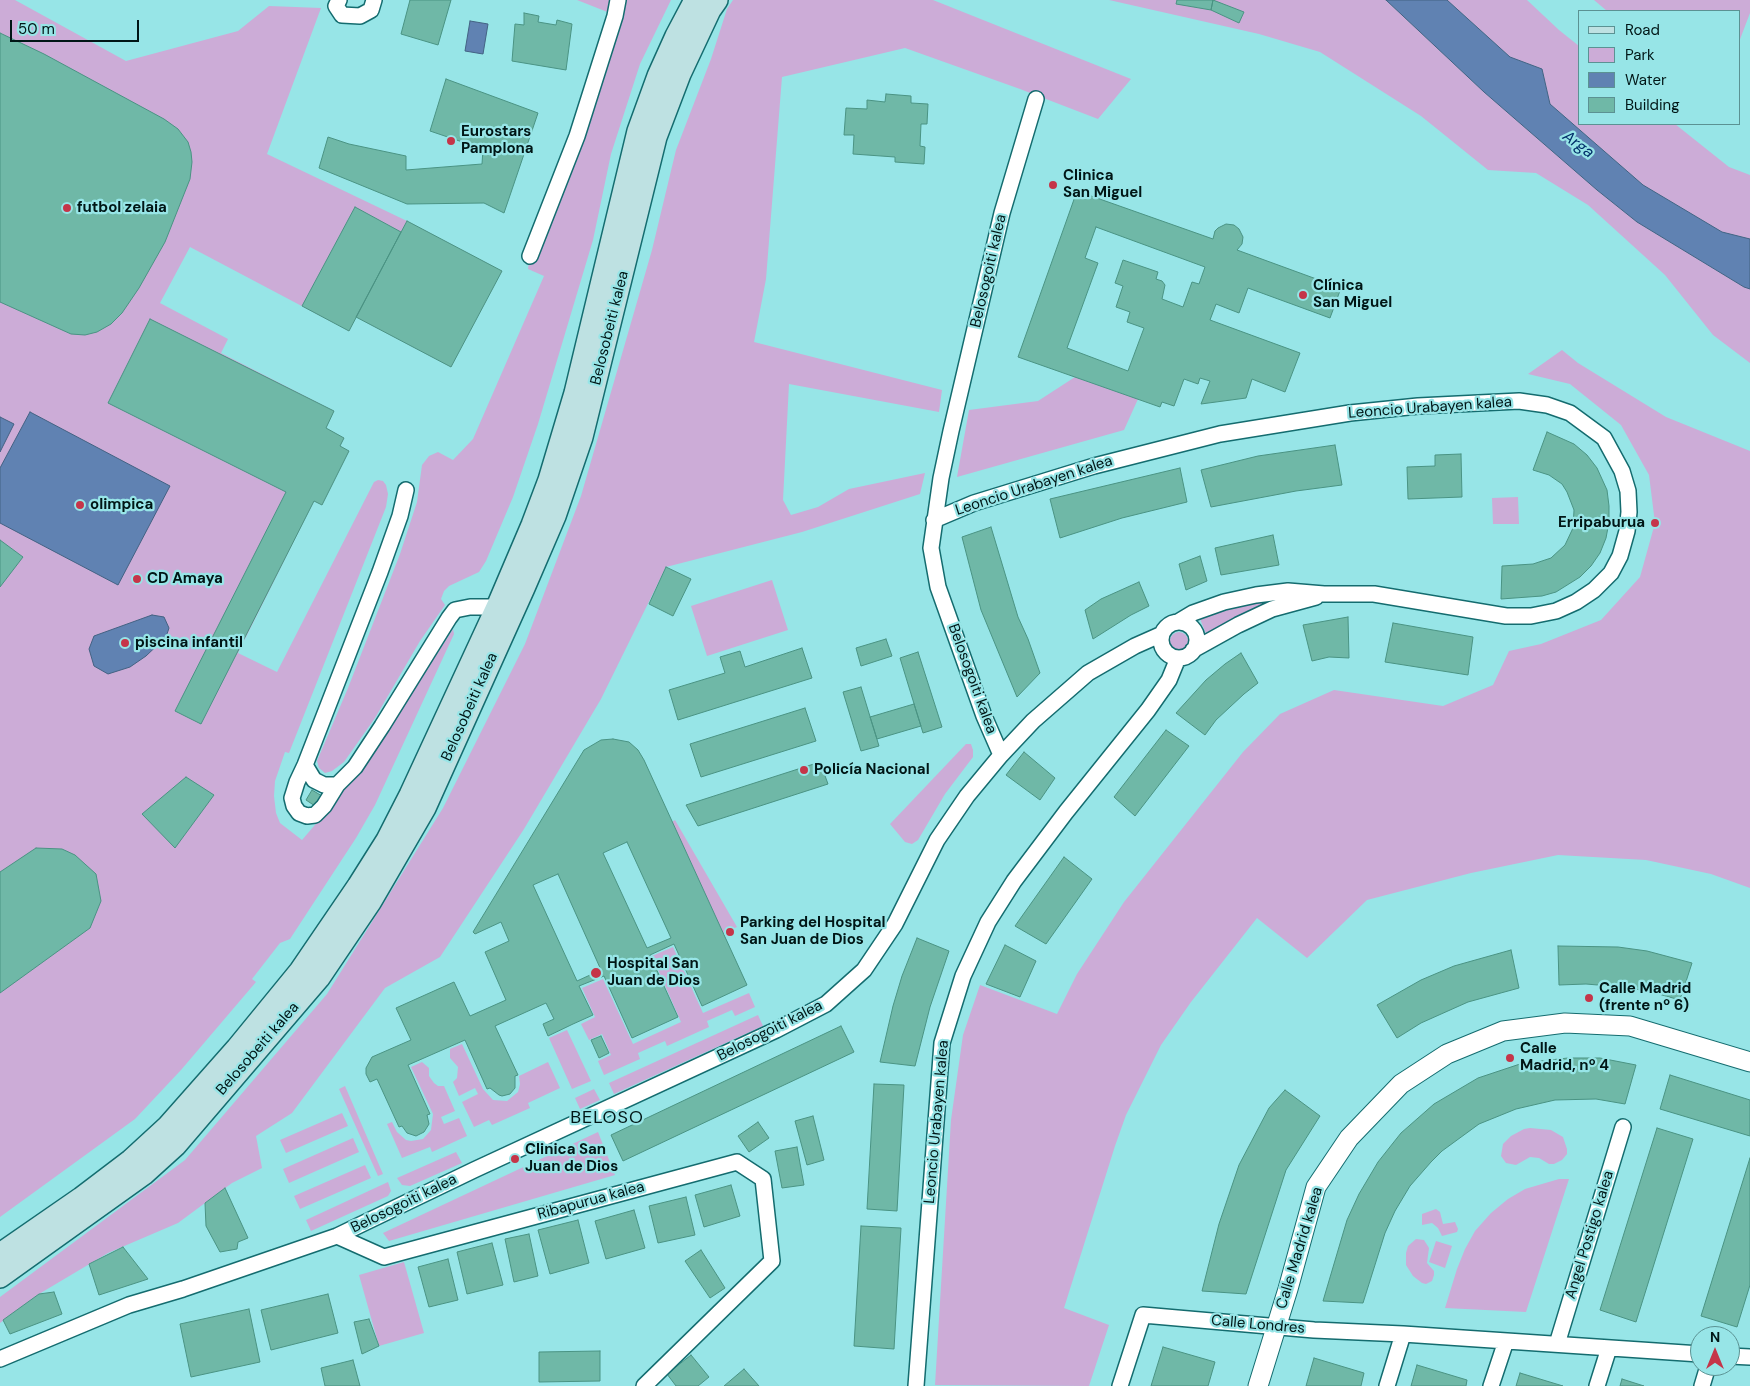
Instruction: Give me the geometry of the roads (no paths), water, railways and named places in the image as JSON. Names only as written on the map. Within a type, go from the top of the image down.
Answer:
[{"type":"main road","name":"Belosobeiti kalea","points":[[0,1254],[116,1171],[168,1126],[237,1048],[300,971],[358,886],[386,840],[410,795],[532,525],[562,440],[586,351],[638,131],[658,76],[695,0]]},
{"type":"main road","name":"Belosobeiti kalea","points":[[0,1277],[136,1179],[176,1145],[319,978],[371,901],[425,808],[555,516],[582,437],[656,137],[680,74],[710,10],[717,0]]},
{"type":"street","points":[[339,0],[336,6],[342,15],[360,16],[371,10],[374,0]]},
{"type":"street","points":[[530,256],[577,136],[620,1]]},
{"type":"street","name":"Belosogoiti kalea","points":[[0,1359],[129,1305],[183,1289],[337,1236],[482,1166],[768,1035],[826,1004],[864,970],[895,924],[937,840],[967,796],[1000,755],[984,716],[938,587],[931,548],[934,520],[951,431],[1002,213],[1036,99]]},
{"type":"street","name":"Leoncio Urabayen kalea","points":[[934,520],[974,503],[1094,466],[1220,434],[1341,414],[1418,406],[1519,401],[1547,405],[1570,413],[1604,438],[1622,471],[1628,491],[1629,512],[1627,531],[1620,556],[1610,573],[1594,590],[1576,602],[1556,611],[1531,616],[1506,616],[1374,594],[1324,594],[1288,591],[1224,602],[1193,613],[1178,622]]},
{"type":"street","points":[[406,490],[400,516],[380,572],[297,782],[292,798],[294,806],[299,813],[307,816],[315,815],[354,767],[382,726],[448,618],[456,610],[462,608],[496,607]]},
{"type":"street","name":"Leoncio Urabayen kalea","points":[[1193,650],[1272,609],[1324,594]]},
{"type":"street","points":[[1000,755],[1033,721],[1088,673],[1135,646],[1162,634],[1169,625],[1178,622],[1188,625],[1195,633],[1196,642],[1188,656],[1178,658],[1170,656],[1164,651],[1161,641],[1162,634]]},
{"type":"street","name":"Leoncio Urabayen kalea","points":[[916,1386],[942,1043],[963,976],[988,922],[1014,881],[1066,812],[1148,710],[1169,680],[1178,658]]},
{"type":"street","points":[[305,765],[314,780],[324,785],[338,785]]},
{"type":"street","name":"Calle Madrid kalea","points":[[1258,1386],[1316,1187],[1349,1138],[1401,1084],[1447,1054],[1503,1031],[1565,1023],[1630,1026],[1750,1062]]},
{"type":"street","name":"Angel Postigo kalea","points":[[1557,1344],[1623,1127]]},
{"type":"street","name":"Ribapurua kalea","points":[[337,1236],[384,1257],[736,1162],[764,1179],[772,1261],[644,1386]]},
{"type":"street","name":"Calle Londres","points":[[1120,1386],[1143,1315],[1314,1330],[1403,1334],[1690,1353]]},
{"type":"street","points":[[1387,1386],[1403,1334]]},
{"type":"street","points":[[1491,1386],[1506,1341]]},
{"type":"street","points":[[1596,1386],[1609,1348]]},
{"type":"water","name":"Arga","points":[[1386,0],[1447,0],[1510,57],[1542,69],[1550,104],[1643,185],[1722,232],[1750,239],[1750,289],[1637,222],[1597,190],[1484,92]]},
{"type":"water","points":[[470,21],[488,24],[483,54],[465,51]]},
{"type":"water","name":"olimpica","points":[[30,412],[170,486],[118,585],[0,523],[0,468]]},
{"type":"water","points":[[0,417],[14,424],[0,452]]},
{"type":"water","name":"piscina infantil","points":[[152,615],[164,617],[169,628],[166,637],[146,656],[130,667],[108,674],[94,666],[89,649],[94,636]]},
{"type":"place","name":"Eurostars Pamplona","points":[[451,141]]},
{"type":"place","name":"Clinica San Miguel","points":[[1053,185]]},
{"type":"place","name":"futbol zelaia","points":[[67,208]]},
{"type":"place","name":"Clínica San Miguel","points":[[1303,295]]},
{"type":"place","name":"olimpica","points":[[80,505]]},
{"type":"place","name":"Erripaburua","points":[[1655,523]]},
{"type":"place","name":"CD Amaya","points":[[137,579]]},
{"type":"place","name":"piscina infantil","points":[[125,643]]},
{"type":"place","name":"Policía Nacional","points":[[804,770]]},
{"type":"place","name":"Parking del Hospital San Juan de Dios","points":[[730,932]]},
{"type":"place","name":"Hospital San Juan de Dios","points":[[596,973]]},
{"type":"place","name":"Calle Madrid (frente nº 6)","points":[[1589,998]]},
{"type":"place","name":"Calle Madrid, nº 4","points":[[1510,1058]]},
{"type":"place","name":"Clinica San Juan de Dios","points":[[515,1159]]},
{"type":"district","name":"BELOSO","points":[[607,1118]]}]
